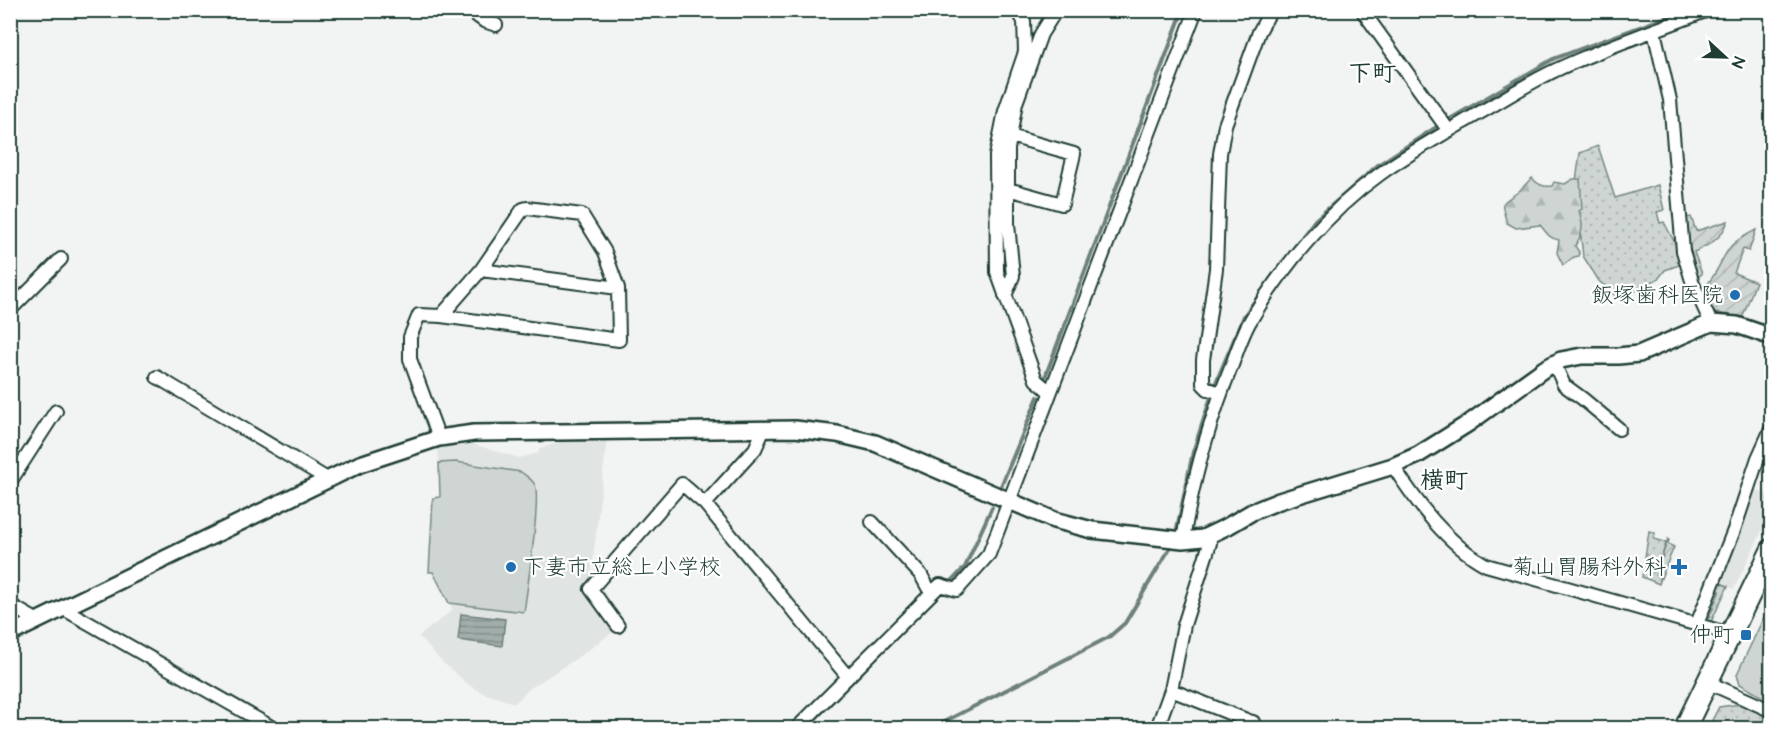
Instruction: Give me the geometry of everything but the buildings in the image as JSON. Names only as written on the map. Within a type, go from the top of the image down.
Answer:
[{"type":"highway","points":[[1685,729],[1772,549]]},
{"type":"street","points":[[469,10],[484,21],[496,25]]},
{"type":"street","points":[[1017,10],[1023,21],[1025,52],[1005,111],[996,156],[997,272],[1036,380],[1050,392]]},
{"type":"street","points":[[1005,296],[1013,276],[1008,224],[1010,136],[1016,103],[1041,34],[1056,10]]},
{"type":"street","points":[[872,522],[936,589],[957,590],[989,554],[1196,10]]},
{"type":"street","points":[[1221,393],[1208,389],[1203,384],[1203,360],[1216,269],[1220,154],[1225,125],[1259,32],[1271,10]]},
{"type":"street","points":[[1362,10],[1449,131]]},
{"type":"street","points":[[1183,540],[1199,459],[1221,393],[1248,324],[1288,265],[1318,230],[1380,174],[1548,74],[1708,10]]},
{"type":"street","points":[[1654,31],[1671,100],[1683,251],[1693,284],[1711,323]]},
{"type":"street","points":[[1008,189],[1062,204],[1074,154],[1010,136]]},
{"type":"street","points":[[439,438],[410,359],[410,337],[419,315],[619,340],[618,288],[605,252],[582,215],[523,209],[481,270],[441,316]]},
{"type":"street","points":[[10,310],[61,260]]},
{"type":"street","points":[[481,270],[618,288]]},
{"type":"street","points":[[10,634],[360,464],[439,438],[474,433],[765,429],[795,429],[835,434],[875,443],[1054,520],[1092,530],[1183,540],[1203,538],[1252,512],[1279,501],[1393,466],[1456,432],[1532,377],[1554,363],[1571,357],[1639,354],[1711,323],[1737,325],[1772,337]]},
{"type":"street","points":[[1554,363],[1564,385],[1619,429]]},
{"type":"street","points":[[157,377],[328,480]]},
{"type":"street","points":[[10,482],[56,411]]},
{"type":"street","points":[[1696,624],[1734,530],[1758,458],[1772,427]]},
{"type":"street","points":[[705,504],[755,449],[765,429]]},
{"type":"street","points":[[1393,466],[1438,525],[1460,548],[1474,558],[1515,574],[1730,634]]},
{"type":"street","points":[[618,626],[591,589],[682,484],[705,504],[848,677]]},
{"type":"street","points":[[1157,729],[1171,690],[1184,625],[1210,543],[1209,535]]},
{"type":"street","points":[[797,729],[936,589]]},
{"type":"street","points":[[10,605],[38,621]]},
{"type":"street","points":[[64,609],[273,729]]},
{"type":"street","points":[[1707,682],[1772,711]]},
{"type":"street","points":[[1171,690],[1249,721],[1253,723],[1255,729]]},
{"type":"shaded area","name":"下妻市立総上小学校","points":[[572,438],[607,438],[590,585],[616,630],[529,689],[515,703],[483,693],[469,685],[439,659],[419,636],[453,610],[437,579],[432,572],[429,572],[433,498],[440,497],[441,474],[437,448],[469,443],[519,458],[539,453],[539,449]]},
{"type":"shaded area","points":[[1748,487],[1771,496],[1771,512],[1734,589],[1718,582]]},
{"type":"shaded area","points":[[461,614],[505,619],[502,646],[458,640]]},
{"type":"green space","points":[[1598,146],[1615,198],[1658,185],[1664,210],[1657,212],[1660,223],[1664,222],[1676,245],[1679,265],[1665,270],[1659,278],[1620,300],[1599,281],[1583,256],[1575,188],[1580,153]]},
{"type":"green space","points":[[1532,178],[1541,185],[1549,186],[1552,186],[1554,182],[1565,184],[1573,179],[1580,179],[1582,209],[1579,211],[1582,229],[1575,246],[1579,256],[1563,265],[1557,253],[1559,240],[1550,236],[1540,225],[1516,228],[1507,223],[1503,204]]},
{"type":"green space","points":[[1691,217],[1696,231],[1728,221],[1715,240],[1694,252],[1702,274],[1696,278],[1689,257],[1685,218]]},
{"type":"green space","points":[[1756,230],[1749,251],[1743,249],[1734,273],[1756,282],[1742,318],[1713,312],[1700,285],[1706,286],[1710,281],[1732,245]]},
{"type":"green space","points":[[456,462],[521,472],[535,485],[535,526],[524,612],[449,603],[433,572],[429,572],[433,498],[440,497],[439,463]]},
{"type":"green space","points":[[1649,531],[1655,533],[1654,539],[1666,543],[1656,575],[1661,578],[1659,584],[1642,577]]},
{"type":"green space","points":[[1668,539],[1668,544],[1674,547],[1661,578],[1656,575]]},
{"type":"green space","points":[[1718,582],[1728,586],[1710,624],[1708,620],[1719,593]]},
{"type":"green space","points":[[1771,602],[1771,705],[1760,699],[1761,696],[1740,684],[1737,674]]},
{"type":"green space","points":[[1740,704],[1771,718],[1771,728],[1708,728],[1719,707]]},
{"type":"waterway","points":[[1044,380],[1183,10]]},
{"type":"waterway","points":[[1450,119],[1553,59],[1685,10]]},
{"type":"waterway","points":[[1293,249],[1315,220],[1378,165],[1438,126]]},
{"type":"waterway","points":[[1214,387],[1244,316],[1262,291]]},
{"type":"waterway","points":[[999,491],[1038,397]]},
{"type":"waterway","points":[[1176,534],[1193,452],[1210,400]]},
{"type":"waterway","points":[[949,584],[965,567],[992,507]]},
{"type":"waterway","points":[[932,728],[1109,637],[1125,623],[1170,548]]},
{"type":"waterway","points":[[806,728],[944,589]]},
{"type":"place","name":"飯塚歯科医院","points":[[1735,295]]},
{"type":"place","name":"下妻市立総上小学校","points":[[511,567]]},
{"type":"place","name":"菊山胃腸科外科","points":[[1679,567]]},
{"type":"place","name":"仲町","points":[[1746,635]]},
{"type":"district","name":"下町","points":[[1372,74]]},
{"type":"district","name":"横町","points":[[1444,481]]}]
